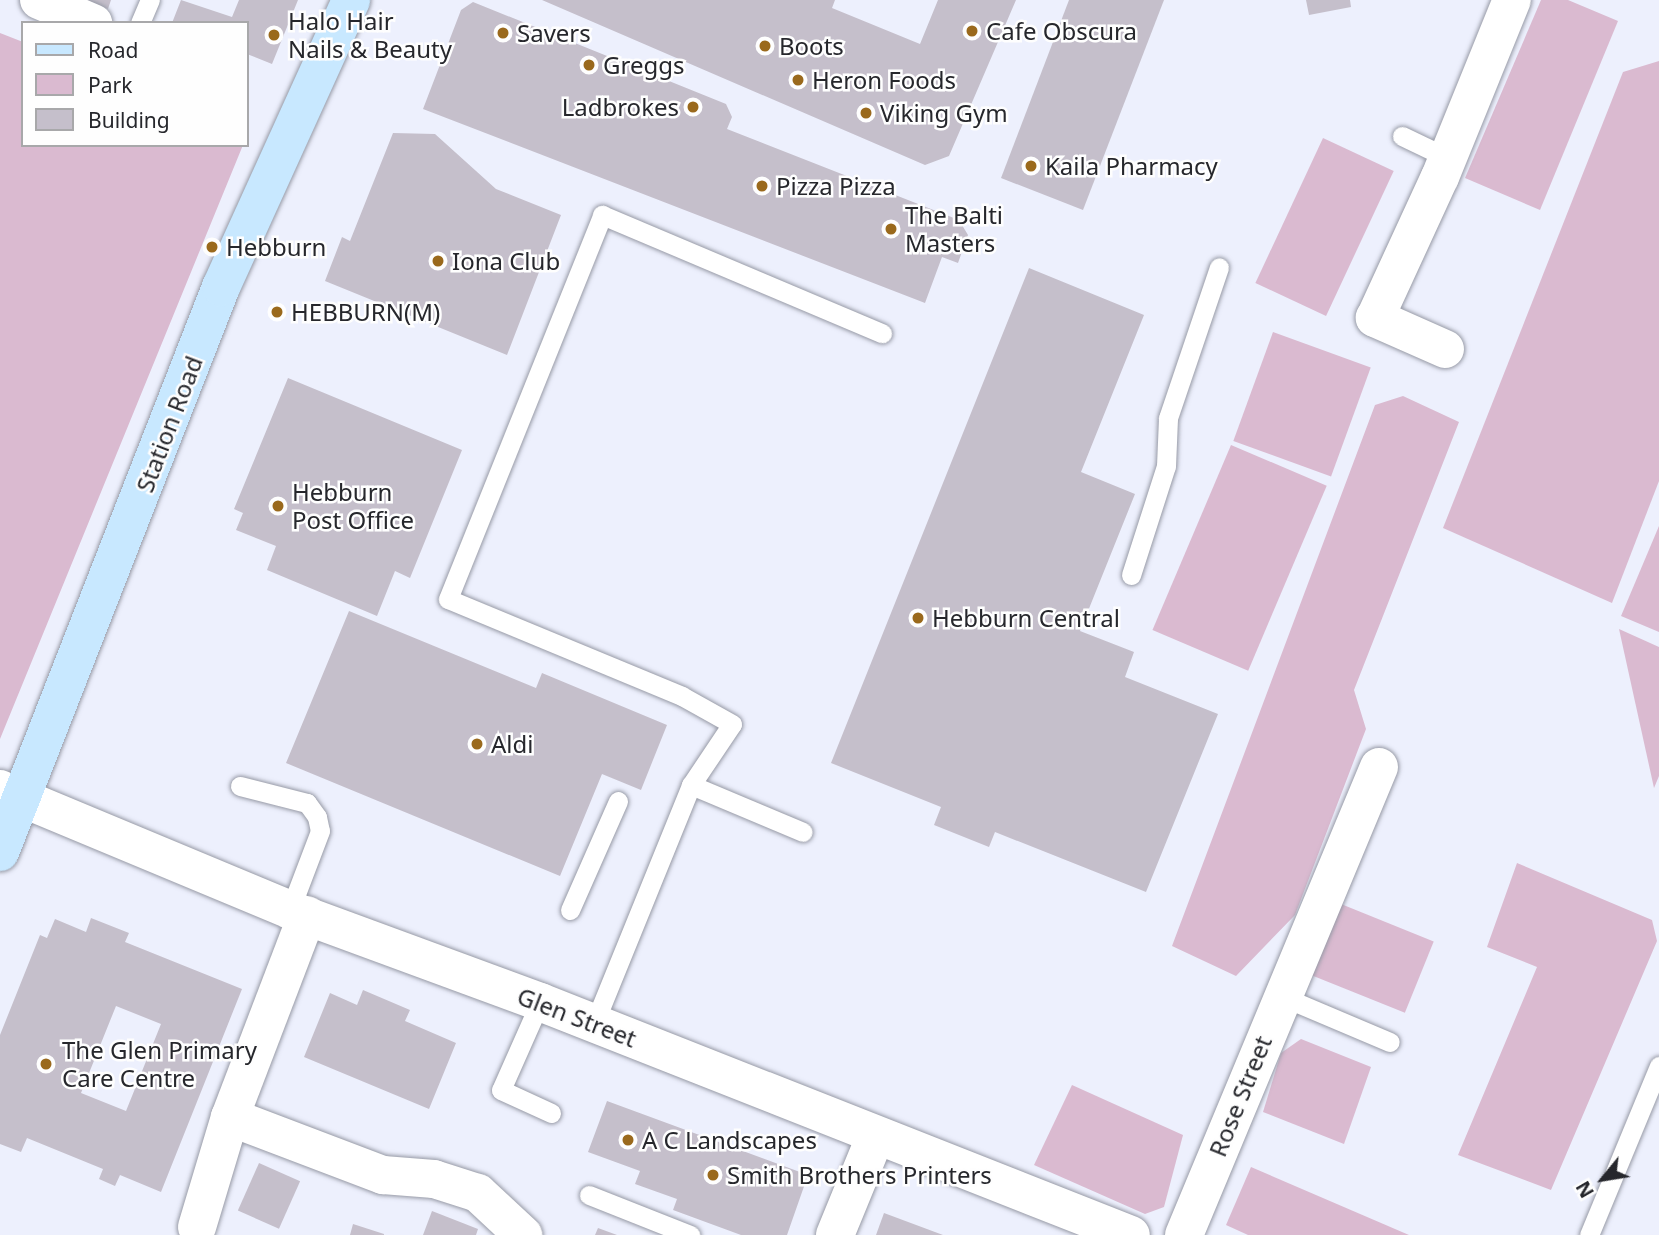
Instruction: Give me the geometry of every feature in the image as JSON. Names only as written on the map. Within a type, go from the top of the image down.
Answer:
[{"type":"main road","name":"Station Road","points":[[0,852],[11,794],[221,287],[351,0]]},
{"type":"street","points":[[39,0],[88,21]]},
{"type":"street","points":[[1445,349],[1375,318],[1448,158],[1512,0]]},
{"type":"street","name":"Rose Street","points":[[1184,1235],[1296,957],[1379,767]]},
{"type":"street","name":"Glen Street","points":[[11,794],[299,913],[540,1002],[1131,1235]]},
{"type":"street","points":[[195,1231],[230,1116],[299,913]]},
{"type":"street","points":[[230,1116],[371,1171],[434,1178],[478,1193],[523,1235]]},
{"type":"street","points":[[835,1235],[876,1135]]},
{"type":"lane","points":[[142,21],[150,0]]},
{"type":"lane","points":[[1402,136],[1448,158]]},
{"type":"lane","points":[[594,1024],[691,785],[732,724],[682,696],[448,599],[602,215],[882,333]]},
{"type":"lane","points":[[1130,575],[1166,466],[1168,418],[1219,267]]},
{"type":"lane","points":[[691,785],[803,832]]},
{"type":"lane","points":[[240,786],[307,803],[317,817],[320,831],[299,913]]},
{"type":"lane","points":[[570,910],[618,801]]},
{"type":"lane","points":[[1280,996],[1390,1042]]},
{"type":"lane","points":[[540,1002],[502,1090],[551,1113]]},
{"type":"lane","points":[[1589,1235],[1659,1066]]},
{"type":"lane","points":[[589,1195],[690,1235]]},
{"type":"green space","points":[[1541,0],[1568,0],[1618,21],[1540,210],[1465,178]]},
{"type":"green space","points":[[0,33],[21,41],[21,147],[242,147],[0,739]]},
{"type":"green space","points":[[1659,61],[1659,481],[1612,603],[1443,528],[1623,72]]},
{"type":"green space","points":[[1323,138],[1394,171],[1326,316],[1255,283]]},
{"type":"green space","points":[[1273,332],[1371,368],[1331,477],[1233,441]]},
{"type":"green space","points":[[1403,396],[1459,422],[1354,690],[1366,729],[1295,915],[1236,976],[1172,946],[1375,405]]},
{"type":"green space","points":[[1231,445],[1327,486],[1248,671],[1152,630]]},
{"type":"green space","points":[[1659,526],[1659,632],[1621,616]]},
{"type":"green space","points":[[1619,629],[1659,647],[1659,776],[1654,788]]},
{"type":"green space","points":[[1517,863],[1652,920],[1657,941],[1551,1190],[1458,1155],[1537,967],[1487,947]]},
{"type":"green space","points":[[1341,904],[1434,941],[1405,1013],[1312,975]]},
{"type":"green space","points":[[1301,1039],[1371,1067],[1344,1144],[1263,1112],[1281,1053]]},
{"type":"green space","points":[[1072,1085],[1183,1135],[1164,1207],[1145,1214],[1034,1165]]},
{"type":"green space","points":[[1251,1167],[1409,1235],[1248,1235],[1226,1225]]},
{"type":"building","points":[[85,0],[111,0],[108,9]]},
{"type":"building","points":[[181,0],[232,17],[239,0],[298,0],[272,64],[248,54],[248,21],[173,21]]},
{"type":"building","points":[[542,0],[835,0],[832,8],[920,44],[938,0],[1016,0],[949,156],[925,165]]},
{"type":"building","points":[[1069,0],[1164,0],[1083,210],[1001,178]]},
{"type":"building","points":[[1306,0],[1350,0],[1351,7],[1309,15]]},
{"type":"building","points":[[473,2],[726,104],[732,117],[727,129],[959,220],[968,235],[958,263],[942,257],[925,303],[423,109],[461,10]]},
{"type":"building","name":"Iona Club","points":[[393,133],[435,134],[496,189],[561,215],[507,355],[325,281],[342,237],[350,241]]},
{"type":"building","points":[[1029,268],[1144,315],[1081,472],[1135,494],[1080,631],[1134,652],[1125,677],[1218,714],[1146,892],[995,832],[989,847],[934,825],[941,807],[831,763]]},
{"type":"building","points":[[288,378],[462,450],[410,578],[395,571],[377,616],[267,570],[276,546],[236,530],[243,513],[234,509]]},
{"type":"building","name":"Aldi","points":[[349,611],[536,688],[542,673],[667,725],[641,790],[602,774],[560,876],[286,763]]},
{"type":"building","name":"The Glen Primary Care Centre","points":[[91,918],[129,933],[125,942],[242,989],[161,1192],[120,1175],[115,1186],[99,1179],[103,1169],[27,1138],[21,1152],[0,1144],[0,1035],[40,935],[47,938],[55,919],[86,932]],"holes":[[[116,1006],[161,1024],[126,1111],[81,1093]]]},
{"type":"building","points":[[363,990],[410,1010],[405,1021],[456,1043],[429,1109],[304,1057],[330,993],[357,1005]]},
{"type":"building","points":[[607,1101],[808,1175],[787,1235],[741,1235],[673,1210],[677,1199],[635,1184],[640,1171],[588,1152]]},
{"type":"building","points":[[259,1163],[300,1181],[279,1229],[238,1211]]},
{"type":"building","points":[[432,1211],[478,1229],[476,1235],[423,1235]]},
{"type":"building","points":[[884,1213],[943,1235],[876,1235]]},
{"type":"building","points":[[353,1224],[384,1234],[384,1235],[350,1235]]},
{"type":"building","points":[[598,1228],[617,1235],[595,1235]]},
{"type":"place","name":"Cafe Obscura","points":[[972,31]]},
{"type":"place","name":"Savers","points":[[503,33]]},
{"type":"place","name":"Halo Hair Nails & Beauty","points":[[274,35]]},
{"type":"place","name":"Boots","points":[[765,46]]},
{"type":"place","name":"Greggs","points":[[589,65]]},
{"type":"place","name":"Heron Foods","points":[[798,80]]},
{"type":"place","name":"Ladbrokes","points":[[693,107]]},
{"type":"place","name":"Viking Gym","points":[[866,113]]},
{"type":"place","name":"Kaila Pharmacy","points":[[1031,166]]},
{"type":"place","name":"Pizza Pizza","points":[[762,186]]},
{"type":"place","name":"The Balti Masters","points":[[891,229]]},
{"type":"place","name":"Hebburn","points":[[212,247]]},
{"type":"place","name":"Iona Club","points":[[438,261]]},
{"type":"place","name":"HEBBURN(M)","points":[[277,312]]},
{"type":"place","name":"Hebburn Post Office","points":[[278,506]]},
{"type":"place","name":"Hebburn Central","points":[[918,618]]},
{"type":"place","name":"Aldi","points":[[477,744]]},
{"type":"place","name":"The Glen Primary Care Centre","points":[[46,1064]]},
{"type":"place","name":"A C Landscapes","points":[[628,1140]]},
{"type":"place","name":"Smith Brothers Printers","points":[[713,1175]]}]
